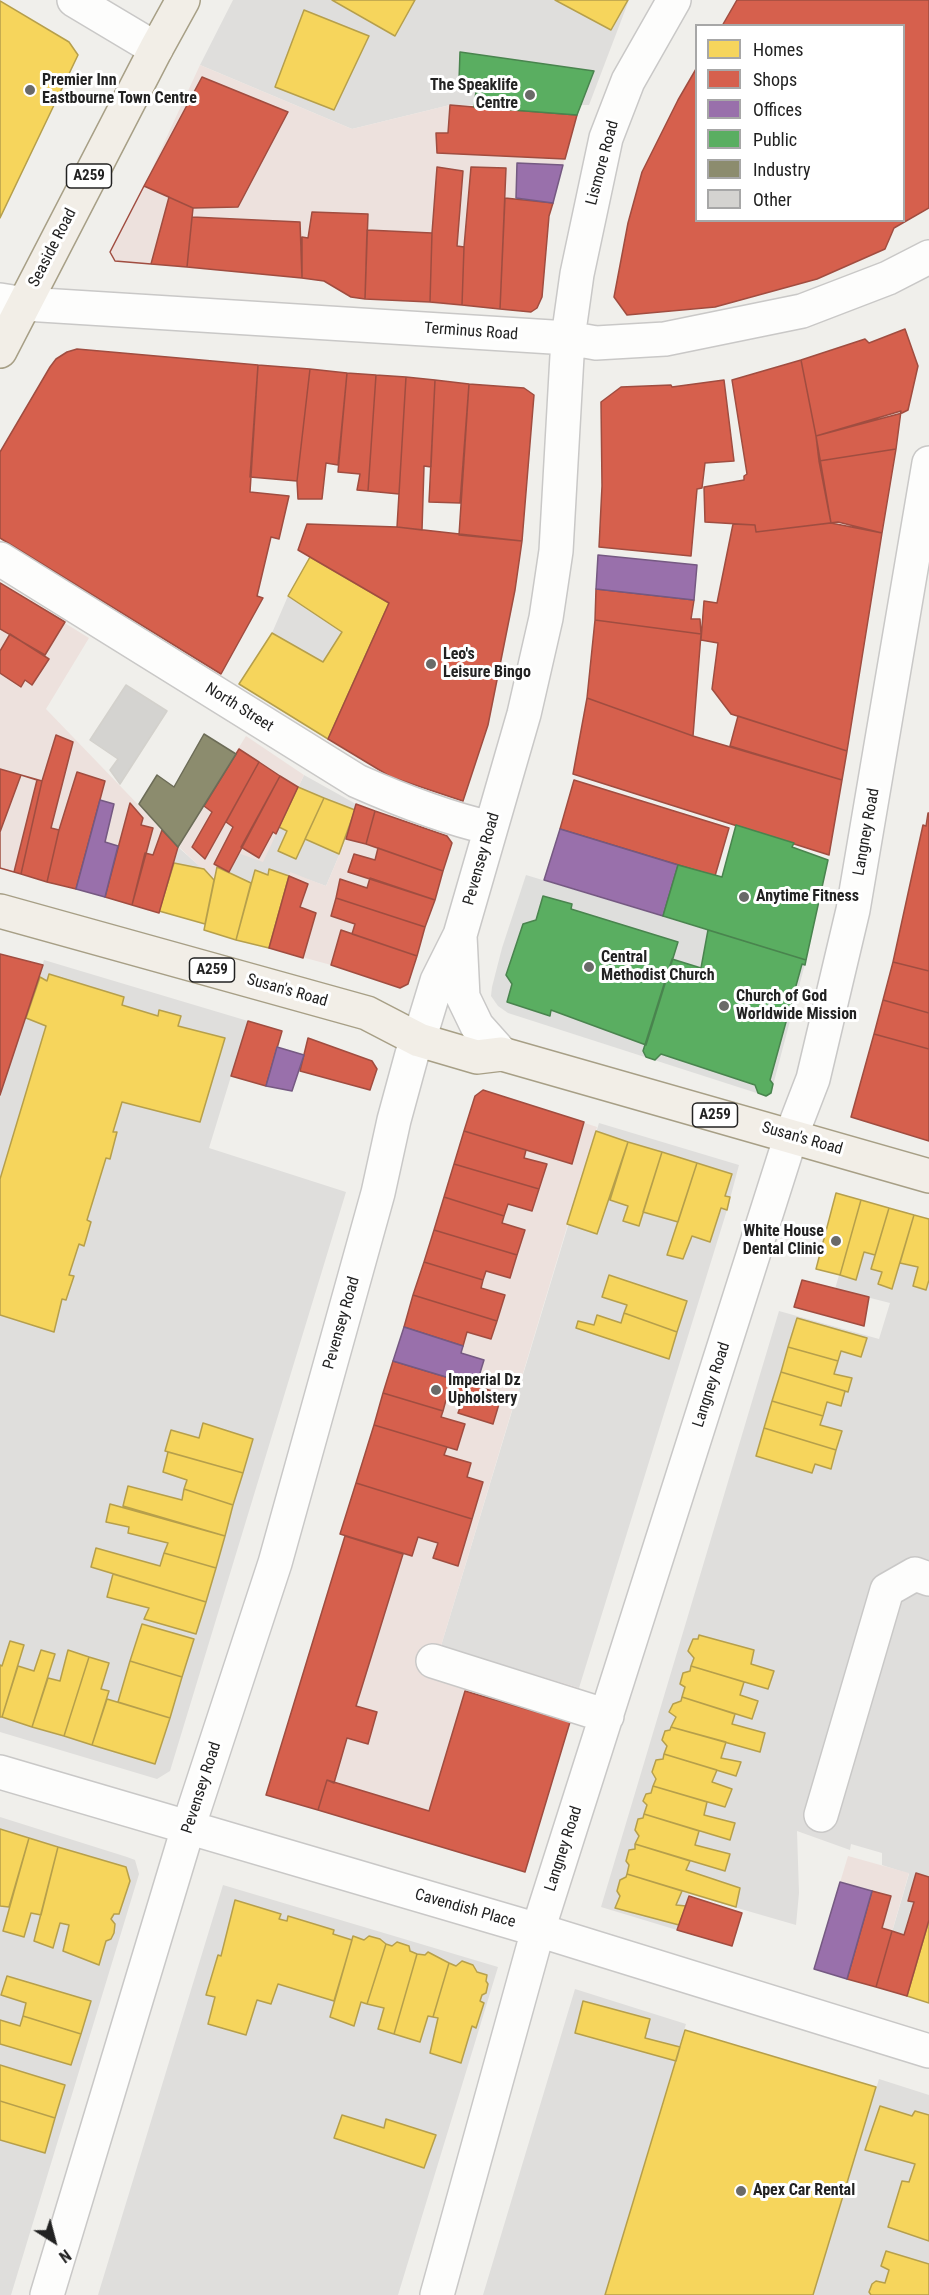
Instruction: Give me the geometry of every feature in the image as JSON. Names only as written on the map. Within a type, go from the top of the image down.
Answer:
[{"type":"main road","name":"A259","points":[[156,49],[183,0]]},
{"type":"main road","name":"Seaside Road","points":[[0,351],[12,302],[156,49]]},
{"type":"main road","name":"Susan's Road","points":[[0,911],[367,1013],[420,1040],[477,1057],[502,1054],[929,1176]]},
{"type":"street","points":[[74,0],[156,49]]},
{"type":"street","name":"Lismore Road","points":[[568,338],[577,274],[606,138],[628,81],[674,0]]},
{"type":"street","name":"Terminus Road","points":[[12,302],[568,338],[596,343],[665,339],[802,311],[888,278],[929,257]]},
{"type":"street","name":"Pevensey Road","points":[[47,2295],[188,1828],[275,1563],[378,1192],[412,1054],[420,1040],[437,981],[460,935],[524,714],[546,618],[556,551],[568,338]]},
{"type":"street","name":"Langney Road","points":[[437,2295],[538,1930],[791,1136],[813,1079],[853,910],[929,463]]},
{"type":"street","name":"North Street","points":[[0,559],[357,781],[386,794],[460,820],[491,828]]},
{"type":"street","points":[[460,935],[463,997],[477,1026],[502,1054]]},
{"type":"street","points":[[820,1815],[886,1590],[922,1576]]},
{"type":"street","points":[[433,1661],[607,1716]]},
{"type":"street","name":"Cavendish Place","points":[[0,1772],[538,1930],[929,2051]]},
{"type":"shaded area","points":[[233,0],[629,0],[589,105],[450,105],[352,129],[200,65]]},
{"type":"shaded area","points":[[200,65],[352,129],[450,105],[577,115],[549,216],[542,297],[537,308],[531,312],[351,297],[324,281],[115,261],[110,252],[144,186]]},
{"type":"shaded area","points":[[310,557],[389,603],[328,739],[239,684],[272,633],[288,596]]},
{"type":"shaded area","points":[[0,583],[89,638],[46,709],[178,846],[246,736],[304,775],[263,862],[238,853],[229,872],[218,867],[214,880],[179,847],[159,913],[0,868]]},
{"type":"shaded area","points":[[304,775],[356,804],[346,839],[326,886],[290,873],[269,948],[204,930],[204,924],[159,911],[178,847],[214,879],[217,867],[228,872],[238,853],[276,834]]},
{"type":"shaded area","points":[[356,804],[447,836],[452,843],[408,984],[400,988],[331,965],[269,948],[290,872],[326,886],[346,839]]},
{"type":"shaded area","points":[[526,875],[806,960],[771,1093],[766,1096],[508,1013],[498,1006],[491,996],[492,987]]},
{"type":"shaded area","points":[[44,960],[248,1021],[209,1148],[346,1192],[170,1771],[157,1779],[0,1732],[0,1095]]},
{"type":"shaded area","points":[[483,1090],[597,1127],[441,1646],[579,1688],[525,1872],[266,1795],[344,1536],[340,1534],[475,1096]]},
{"type":"shaded area","points":[[599,1123],[739,1165],[579,1688],[441,1646]]},
{"type":"shaded area","points":[[861,1200],[929,1219],[929,2003],[876,1987],[909,1874],[882,1865],[882,1853],[851,1844],[850,1850],[797,1831],[799,1893],[796,1925],[689,1894],[677,1930],[601,1907],[779,1311],[879,1339],[890,1303],[835,1289]]},
{"type":"shaded area","points":[[0,1817],[135,1860],[139,1874],[11,2295],[0,2295]]},
{"type":"shaded area","points":[[848,1856],[909,1873],[876,1987],[814,1969]]},
{"type":"shaded area","points":[[223,1885],[498,1967],[398,2295],[98,2295]]},
{"type":"shaded area","points":[[575,1989],[686,2024],[605,2295],[483,2295]]},
{"type":"shaded area","points":[[879,2079],[929,2095],[929,2295],[813,2295]]},
{"type":"building: Homes","points":[[332,0],[415,0],[395,36]]},
{"type":"building: Homes","points":[[555,0],[628,0],[611,30]]},
{"type":"building: Homes","name":"Premier Inn Eastbourne Town Centre","points":[[0,1],[69,42],[78,55],[0,218]]},
{"type":"building: Homes","points":[[304,10],[369,36],[334,110],[275,87]]},
{"type":"building: Homes","points":[[310,557],[389,603],[328,739],[239,684],[272,633],[323,662],[342,632],[288,596]]},
{"type":"building: Homes","points":[[298,787],[324,798],[296,859],[278,851],[287,831],[279,827]]},
{"type":"building: Homes","points":[[324,798],[355,810],[339,854],[305,839]]},
{"type":"building: Homes","points":[[174,863],[204,869],[214,880],[205,924],[159,911]]},
{"type":"building: Homes","points":[[217,867],[251,883],[236,940],[204,930]]},
{"type":"building: Homes","points":[[269,869],[289,876],[269,948],[236,940],[255,870],[268,875]]},
{"type":"building: Homes","points":[[49,974],[124,997],[122,1005],[158,1016],[159,1010],[181,1016],[178,1026],[225,1038],[200,1122],[122,1102],[113,1132],[117,1132],[110,1159],[106,1158],[87,1220],[91,1222],[84,1246],[79,1244],[69,1275],[74,1276],[66,1300],[62,1299],[54,1332],[0,1315],[0,1179],[46,1026],[26,1018],[40,977],[47,981]]},
{"type":"building: Homes","points":[[596,1131],[628,1142],[597,1234],[567,1224]]},
{"type":"building: Homes","points":[[628,1142],[662,1152],[639,1226],[623,1221],[628,1206],[610,1200]]},
{"type":"building: Homes","points":[[662,1152],[697,1163],[678,1222],[643,1212]]},
{"type":"building: Homes","points":[[697,1163],[732,1174],[725,1196],[730,1197],[727,1210],[721,1208],[710,1242],[692,1236],[683,1259],[667,1255]]},
{"type":"building: Homes","name":"White House Dental Clinic","points":[[836,1193],[861,1200],[840,1275],[816,1269]]},
{"type":"building: Homes","points":[[861,1200],[889,1208],[875,1255],[864,1252],[856,1280],[840,1275]]},
{"type":"building: Homes","points":[[889,1208],[914,1215],[892,1289],[878,1284],[882,1272],[871,1269]]},
{"type":"building: Homes","points":[[914,1215],[929,1219],[929,1280],[926,1290],[913,1286],[918,1267],[900,1263]]},
{"type":"building: Homes","points":[[609,1275],[687,1301],[677,1332],[624,1313],[627,1305],[602,1297]]},
{"type":"building: Homes","points":[[624,1313],[677,1332],[669,1359],[576,1328],[578,1321],[594,1325],[597,1315],[621,1323]]},
{"type":"building: Homes","points":[[797,1318],[867,1338],[861,1357],[841,1351],[838,1361],[788,1347]]},
{"type":"building: Homes","points":[[788,1347],[838,1361],[834,1374],[852,1378],[848,1392],[781,1372]]},
{"type":"building: Homes","points":[[781,1372],[845,1391],[841,1406],[827,1402],[823,1416],[772,1401]]},
{"type":"building: Homes","points":[[772,1401],[823,1416],[820,1425],[842,1431],[836,1450],[764,1428]]},
{"type":"building: Homes","points":[[203,1423],[253,1439],[243,1473],[165,1451],[171,1430],[199,1438]]},
{"type":"building: Homes","points":[[764,1428],[836,1450],[831,1469],[815,1464],[812,1473],[756,1456]]},
{"type":"building: Homes","points":[[168,1452],[243,1473],[233,1505],[184,1489],[187,1480],[163,1472]]},
{"type":"building: Homes","points":[[128,1486],[182,1500],[184,1489],[233,1505],[225,1536],[123,1506]]},
{"type":"building: Homes","points":[[110,1504],[225,1536],[216,1568],[164,1553],[168,1543],[128,1533],[129,1527],[106,1522]]},
{"type":"building: Homes","points":[[96,1548],[160,1566],[164,1553],[216,1568],[206,1602],[91,1567]]},
{"type":"building: Homes","points":[[113,1574],[206,1602],[196,1634],[144,1619],[149,1608],[107,1597]]},
{"type":"building: Homes","points":[[142,1624],[194,1639],[182,1677],[130,1661]]},
{"type":"building: Homes","points":[[699,1635],[754,1650],[751,1664],[774,1671],[768,1689],[691,1666],[694,1658],[688,1651],[693,1639],[698,1639]]},
{"type":"building: Homes","points":[[10,1641],[24,1645],[2,1717],[0,1717],[0,1665],[2,1666]]},
{"type":"building: Homes","points":[[41,1650],[55,1654],[32,1727],[2,1717],[18,1666],[34,1671]]},
{"type":"building: Homes","points":[[68,1650],[89,1657],[64,1736],[32,1727],[48,1678],[60,1681]]},
{"type":"building: Homes","points":[[89,1657],[109,1663],[101,1689],[109,1691],[92,1745],[64,1736]]},
{"type":"building: Homes","points":[[130,1661],[182,1677],[170,1718],[118,1702]]},
{"type":"building: Homes","points":[[691,1666],[744,1682],[740,1695],[758,1701],[752,1719],[682,1697],[685,1687],[680,1684],[683,1673],[690,1671]]},
{"type":"building: Homes","points":[[682,1697],[735,1714],[732,1724],[765,1733],[760,1752],[671,1727],[676,1717],[669,1712],[673,1704],[681,1701]]},
{"type":"building: Homes","points":[[107,1699],[170,1718],[155,1764],[92,1745]]},
{"type":"building: Homes","points":[[671,1727],[726,1742],[721,1758],[741,1762],[736,1776],[664,1754],[667,1746],[662,1740],[665,1731],[670,1730]]},
{"type":"building: Homes","points":[[664,1754],[717,1770],[712,1782],[732,1789],[725,1807],[653,1786],[656,1779],[652,1772],[656,1760],[663,1759]]},
{"type":"building: Homes","points":[[653,1786],[707,1802],[704,1815],[735,1823],[730,1840],[644,1814],[647,1805],[643,1801],[646,1794],[651,1793]]},
{"type":"building: Homes","points":[[644,1814],[699,1831],[695,1845],[730,1854],[725,1871],[635,1844],[639,1836],[635,1830],[638,1819],[643,1818]]},
{"type":"building: Homes","points":[[0,1829],[29,1838],[9,1907],[0,1906]]},
{"type":"building: Homes","points":[[29,1838],[58,1847],[41,1915],[31,1913],[24,1937],[3,1931]]},
{"type":"building: Homes","points":[[635,1844],[690,1861],[686,1870],[740,1888],[736,1907],[627,1874],[629,1865],[626,1861],[629,1850],[635,1849]]},
{"type":"building: Homes","points":[[58,1847],[126,1867],[130,1881],[119,1914],[114,1914],[111,1919],[115,1924],[114,1933],[111,1939],[106,1941],[99,1965],[63,1951],[69,1925],[60,1923],[53,1948],[34,1941]]},
{"type":"building: Homes","points":[[627,1874],[682,1891],[676,1905],[686,1906],[679,1925],[615,1908],[620,1896],[617,1891],[620,1880]]},
{"type":"building: Homes","points":[[235,1900],[281,1914],[279,1919],[287,1921],[288,1916],[334,1930],[333,1934],[352,1940],[334,2001],[278,1984],[271,2004],[257,2000],[246,2035],[208,2024],[215,1997],[206,1995],[218,1955],[221,1956]]},
{"type":"building: Homes","points":[[929,1920],[929,2003],[907,1996]]},
{"type":"building: Homes","points":[[353,1936],[364,1940],[369,1936],[380,1939],[386,1944],[367,2004],[361,2002],[354,2026],[330,2017]]},
{"type":"building: Homes","points":[[397,1942],[409,1946],[410,1951],[417,1954],[394,2034],[378,2029],[384,2008],[367,2004],[386,1944],[392,1946]]},
{"type":"building: Homes","points":[[428,1952],[449,1963],[433,2017],[428,2016],[420,2042],[394,2034],[417,1954],[425,1955]]},
{"type":"building: Homes","points":[[462,1961],[473,1965],[477,1972],[487,1975],[488,1984],[486,1993],[482,1995],[480,2001],[484,2003],[476,2028],[472,2026],[461,2063],[430,2053],[438,2018],[433,2017],[449,1963],[456,1966]]},
{"type":"building: Homes","points":[[7,1976],[91,2001],[81,2034],[23,2016],[26,2003],[1,1995]]},
{"type":"building: Homes","points":[[583,2001],[650,2019],[645,2038],[680,2047],[676,2061],[575,2033]]},
{"type":"building: Homes","points":[[23,2016],[81,2034],[71,2065],[0,2044],[0,2020],[20,2026]]},
{"type":"building: Homes","name":"Apex Car Rental","points":[[685,2030],[876,2087],[813,2295],[605,2295]]},
{"type":"building: Homes","points":[[0,2065],[65,2085],[55,2118],[0,2101]]},
{"type":"building: Homes","points":[[0,2101],[55,2118],[45,2153],[0,2140]]},
{"type":"building: Homes","points":[[880,2106],[912,2116],[915,2111],[929,2115],[929,2241],[888,2227],[902,2181],[909,2182],[915,2164],[865,2150]]},
{"type":"building: Homes","points":[[342,2115],[384,2128],[386,2119],[436,2135],[424,2168],[334,2138]]},
{"type":"building: Homes","points":[[886,2251],[929,2264],[929,2295],[871,2295],[869,2292],[872,2284],[876,2281],[885,2283],[889,2270],[881,2266]]},
{"type":"building: Shops","points":[[737,0],[929,0],[929,208],[905,222],[905,24],[723,24]]},
{"type":"building: Shops","points":[[695,71],[695,222],[904,222],[894,228],[885,249],[817,279],[715,307],[627,315],[614,297],[628,223],[642,172]]},
{"type":"building: Shops","points":[[202,77],[288,112],[238,207],[193,208],[144,186]]},
{"type":"building: Shops","points":[[450,105],[577,115],[565,159],[437,153],[436,133],[448,133]]},
{"type":"building: Shops","points":[[437,167],[463,171],[457,246],[464,247],[462,305],[430,302]]},
{"type":"building: Shops","points":[[471,167],[506,168],[500,309],[462,305]]},
{"type":"building: Shops","points":[[144,186],[169,197],[151,264],[115,261],[110,252]]},
{"type":"building: Shops","points":[[144,186],[193,208],[187,267],[115,261],[110,252]]},
{"type":"building: Shops","points":[[505,198],[553,203],[549,216],[542,297],[537,308],[531,312],[500,309]]},
{"type":"building: Shops","points":[[312,212],[368,214],[365,299],[351,297],[324,281],[302,278],[302,237],[308,238]]},
{"type":"building: Shops","points":[[192,217],[300,222],[302,278],[187,267]]},
{"type":"building: Shops","points":[[367,230],[432,233],[430,302],[365,299]]},
{"type":"building: Shops","points":[[905,329],[918,366],[908,410],[816,436],[801,360],[865,339],[869,343]]},
{"type":"building: Shops","points":[[77,349],[258,365],[250,492],[289,496],[279,539],[271,537],[257,596],[263,598],[221,674],[0,538],[0,452],[50,367],[56,359]]},
{"type":"building: Shops","points":[[801,360],[831,523],[756,532],[755,525],[705,522],[704,487],[744,480],[747,474],[732,380]]},
{"type":"building: Shops","points":[[258,365],[310,369],[297,481],[250,477]]},
{"type":"building: Shops","points":[[310,369],[347,373],[338,465],[326,463],[322,499],[298,499],[297,481]]},
{"type":"building: Shops","points":[[347,373],[376,375],[368,491],[357,490],[360,474],[338,472]]},
{"type":"building: Shops","points":[[376,375],[406,377],[399,494],[368,491]]},
{"type":"building: Shops","points":[[406,377],[435,380],[431,467],[424,466],[422,530],[397,527]]},
{"type":"building: Shops","points":[[435,380],[469,384],[460,503],[429,502]]},
{"type":"building: Shops","points":[[724,380],[734,461],[705,463],[702,488],[697,489],[691,556],[599,547],[602,486],[601,402],[621,387],[671,385],[672,387]]},
{"type":"building: Shops","points":[[469,384],[524,388],[534,395],[522,541],[459,535]]},
{"type":"building: Shops","points":[[901,411],[896,449],[819,461],[816,436]]},
{"type":"building: Shops","points":[[896,449],[882,533],[831,523],[819,461]]},
{"type":"building: Shops","points":[[838,522],[882,533],[847,751],[731,714],[712,689],[718,643],[701,640],[704,601],[717,603],[733,524],[755,525],[756,532]]},
{"type":"building: Shops","name":"Leo's Leisure Bingo","points":[[307,524],[397,527],[522,541],[515,590],[488,725],[463,801],[391,777],[328,739],[389,603],[298,550]]},
{"type":"building: Shops","points":[[0,583],[65,622],[45,655],[0,629]]},
{"type":"building: Shops","points":[[596,589],[694,600],[691,619],[700,619],[701,634],[595,620]]},
{"type":"building: Shops","points":[[595,620],[701,634],[693,736],[587,698]]},
{"type":"building: Shops","points":[[10,634],[49,659],[32,685],[25,680],[21,687],[0,673],[0,651]]},
{"type":"building: Shops","points":[[587,698],[693,736],[842,780],[829,855],[573,774]]},
{"type":"building: Shops","points":[[738,716],[847,751],[842,780],[730,746]]},
{"type":"building: Shops","points":[[56,735],[73,742],[51,828],[59,830],[47,882],[21,874],[42,781]]},
{"type":"building: Shops","points":[[239,749],[259,762],[205,859],[192,847],[212,812],[204,806]]},
{"type":"building: Shops","points":[[259,762],[280,776],[229,872],[214,864],[233,827],[226,822]]},
{"type":"building: Shops","points":[[0,769],[42,781],[21,874],[0,868]]},
{"type":"building: Shops","points":[[77,772],[105,781],[76,889],[47,882],[59,830]]},
{"type":"building: Shops","points":[[21,775],[37,780],[14,872],[0,868],[0,832]]},
{"type":"building: Shops","points":[[280,776],[298,787],[276,834],[273,832],[259,858],[241,847]]},
{"type":"building: Shops","points":[[574,780],[729,828],[715,876],[560,829]]},
{"type":"building: Shops","points":[[130,803],[143,818],[141,825],[153,828],[132,905],[105,897]]},
{"type":"building: Shops","points":[[356,804],[375,811],[366,844],[346,839]]},
{"type":"building: Shops","points":[[375,811],[447,836],[452,843],[443,871],[366,844]]},
{"type":"building: Shops","points":[[928,813],[929,971],[893,962],[923,825],[926,826]]},
{"type":"building: Shops","points":[[162,830],[178,847],[159,913],[132,905],[145,853],[153,855]]},
{"type":"building: Shops","points":[[378,848],[443,871],[435,900],[348,872],[354,854],[375,860]]},
{"type":"building: Shops","points":[[289,876],[308,884],[300,907],[316,913],[303,958],[269,948]]},
{"type":"building: Shops","points":[[370,878],[435,900],[425,927],[336,898],[340,879],[367,888]]},
{"type":"building: Shops","points":[[336,898],[425,927],[417,956],[352,934],[355,924],[331,916]]},
{"type":"building: Shops","points":[[341,930],[417,956],[408,984],[400,988],[331,965]]},
{"type":"building: Shops","points":[[0,954],[43,965],[0,1095]]},
{"type":"building: Shops","points":[[893,962],[929,971],[929,1013],[883,1000]]},
{"type":"building: Shops","points":[[883,1000],[929,1013],[929,1049],[874,1034]]},
{"type":"building: Shops","points":[[248,1021],[282,1031],[266,1086],[231,1076]]},
{"type":"building: Shops","points":[[874,1034],[929,1049],[929,1141],[851,1117]]},
{"type":"building: Shops","points":[[308,1038],[372,1061],[377,1069],[370,1090],[300,1071]]},
{"type":"building: Shops","points":[[483,1090],[584,1122],[572,1164],[464,1131],[475,1096]]},
{"type":"building: Shops","points":[[464,1131],[526,1150],[524,1158],[547,1164],[539,1189],[454,1164]]},
{"type":"building: Shops","points":[[454,1164],[539,1189],[532,1211],[508,1204],[504,1216],[444,1197]]},
{"type":"building: Shops","points":[[444,1197],[504,1216],[502,1223],[525,1230],[517,1255],[434,1230]]},
{"type":"building: Shops","points":[[434,1230],[517,1255],[510,1278],[486,1271],[483,1280],[424,1262]]},
{"type":"building: Shops","points":[[424,1262],[483,1280],[481,1288],[505,1295],[497,1321],[413,1295]]},
{"type":"building: Shops","points":[[802,1280],[869,1297],[864,1326],[794,1307]]},
{"type":"building: Shops","points":[[413,1295],[497,1321],[491,1339],[467,1332],[463,1346],[404,1327]]},
{"type":"building: Shops","name":"Imperial Dz Upholstery","points":[[393,1361],[502,1394],[493,1424],[458,1413],[461,1405],[446,1400],[443,1411],[383,1393]]},
{"type":"building: Shops","points":[[383,1393],[443,1411],[441,1417],[465,1424],[457,1450],[374,1425]]},
{"type":"building: Shops","points":[[374,1425],[447,1447],[444,1455],[471,1463],[467,1477],[483,1482],[472,1519],[356,1483]]},
{"type":"building: Shops","points":[[356,1483],[472,1519],[458,1566],[433,1558],[438,1543],[418,1537],[412,1556],[340,1534]]},
{"type":"building: Shops","points":[[345,1536],[403,1554],[356,1706],[377,1712],[368,1744],[347,1738],[334,1783],[327,1780],[318,1810],[266,1795]]},
{"type":"building: Shops","points":[[465,1691],[570,1722],[525,1872],[318,1810],[327,1780],[429,1811]]},
{"type":"building: Shops","points":[[916,1873],[929,1877],[929,1920],[907,1996],[876,1987],[892,1931],[904,1935],[914,1902],[908,1901]]},
{"type":"building: Shops","points":[[872,1891],[891,1896],[882,1928],[892,1931],[876,1987],[847,1979]]},
{"type":"building: Shops","points":[[689,1896],[742,1913],[732,1946],[677,1930]]},
{"type":"building: Offices","points":[[517,163],[563,165],[553,203],[516,198]]},
{"type":"building: Offices","points":[[598,555],[697,565],[694,600],[596,589]]},
{"type":"building: Offices","points":[[100,800],[114,804],[105,842],[118,846],[105,897],[76,889]]},
{"type":"building: Offices","points":[[560,829],[678,865],[663,916],[544,880]]},
{"type":"building: Offices","points":[[277,1047],[304,1055],[292,1091],[266,1086]]},
{"type":"building: Offices","points":[[404,1327],[463,1346],[461,1353],[484,1360],[476,1386],[393,1361]]},
{"type":"building: Offices","points":[[840,1882],[872,1891],[847,1979],[814,1969]]},
{"type":"building: Public","name":"The Speaklife Centre","points":[[460,52],[594,71],[577,115],[474,107],[477,83],[459,81]]},
{"type":"building: Public","name":"Anytime Fitness","points":[[736,825],[794,843],[792,847],[828,860],[806,960],[663,916],[678,865],[722,877]]},
{"type":"building: Public","name":"Central Methodist Church","points":[[543,896],[572,904],[571,909],[678,942],[646,1045],[551,1010],[550,1016],[507,1002],[512,984],[506,975],[523,924],[536,920]]},
{"type":"building: Public","name":"Church of God Worldwide Mission","points":[[708,930],[806,960],[805,965],[802,964],[770,1080],[773,1084],[771,1093],[766,1096],[758,1093],[755,1085],[661,1054],[655,1060],[646,1057],[643,1051],[672,959],[701,968]]},
{"type":"building: Industry","points":[[204,734],[236,754],[178,847],[139,804],[157,775],[174,787]]},
{"type":"building: Other","points":[[126,685],[167,711],[120,784],[110,770],[118,759],[90,740]]},
{"type":"place","name":"Premier Inn Eastbourne Town Centre","points":[[30,90]]},
{"type":"place","name":"The Speaklife Centre","points":[[530,95]]},
{"type":"place","name":"Leo's Leisure Bingo","points":[[431,664]]},
{"type":"place","name":"Anytime Fitness","points":[[744,897]]},
{"type":"place","name":"Central Methodist Church","points":[[589,967]]},
{"type":"place","name":"Church of God Worldwide Mission","points":[[724,1006]]},
{"type":"place","name":"White House Dental Clinic","points":[[836,1241]]},
{"type":"place","name":"Imperial Dz Upholstery","points":[[436,1390]]},
{"type":"place","name":"Apex Car Rental","points":[[741,2191]]}]
